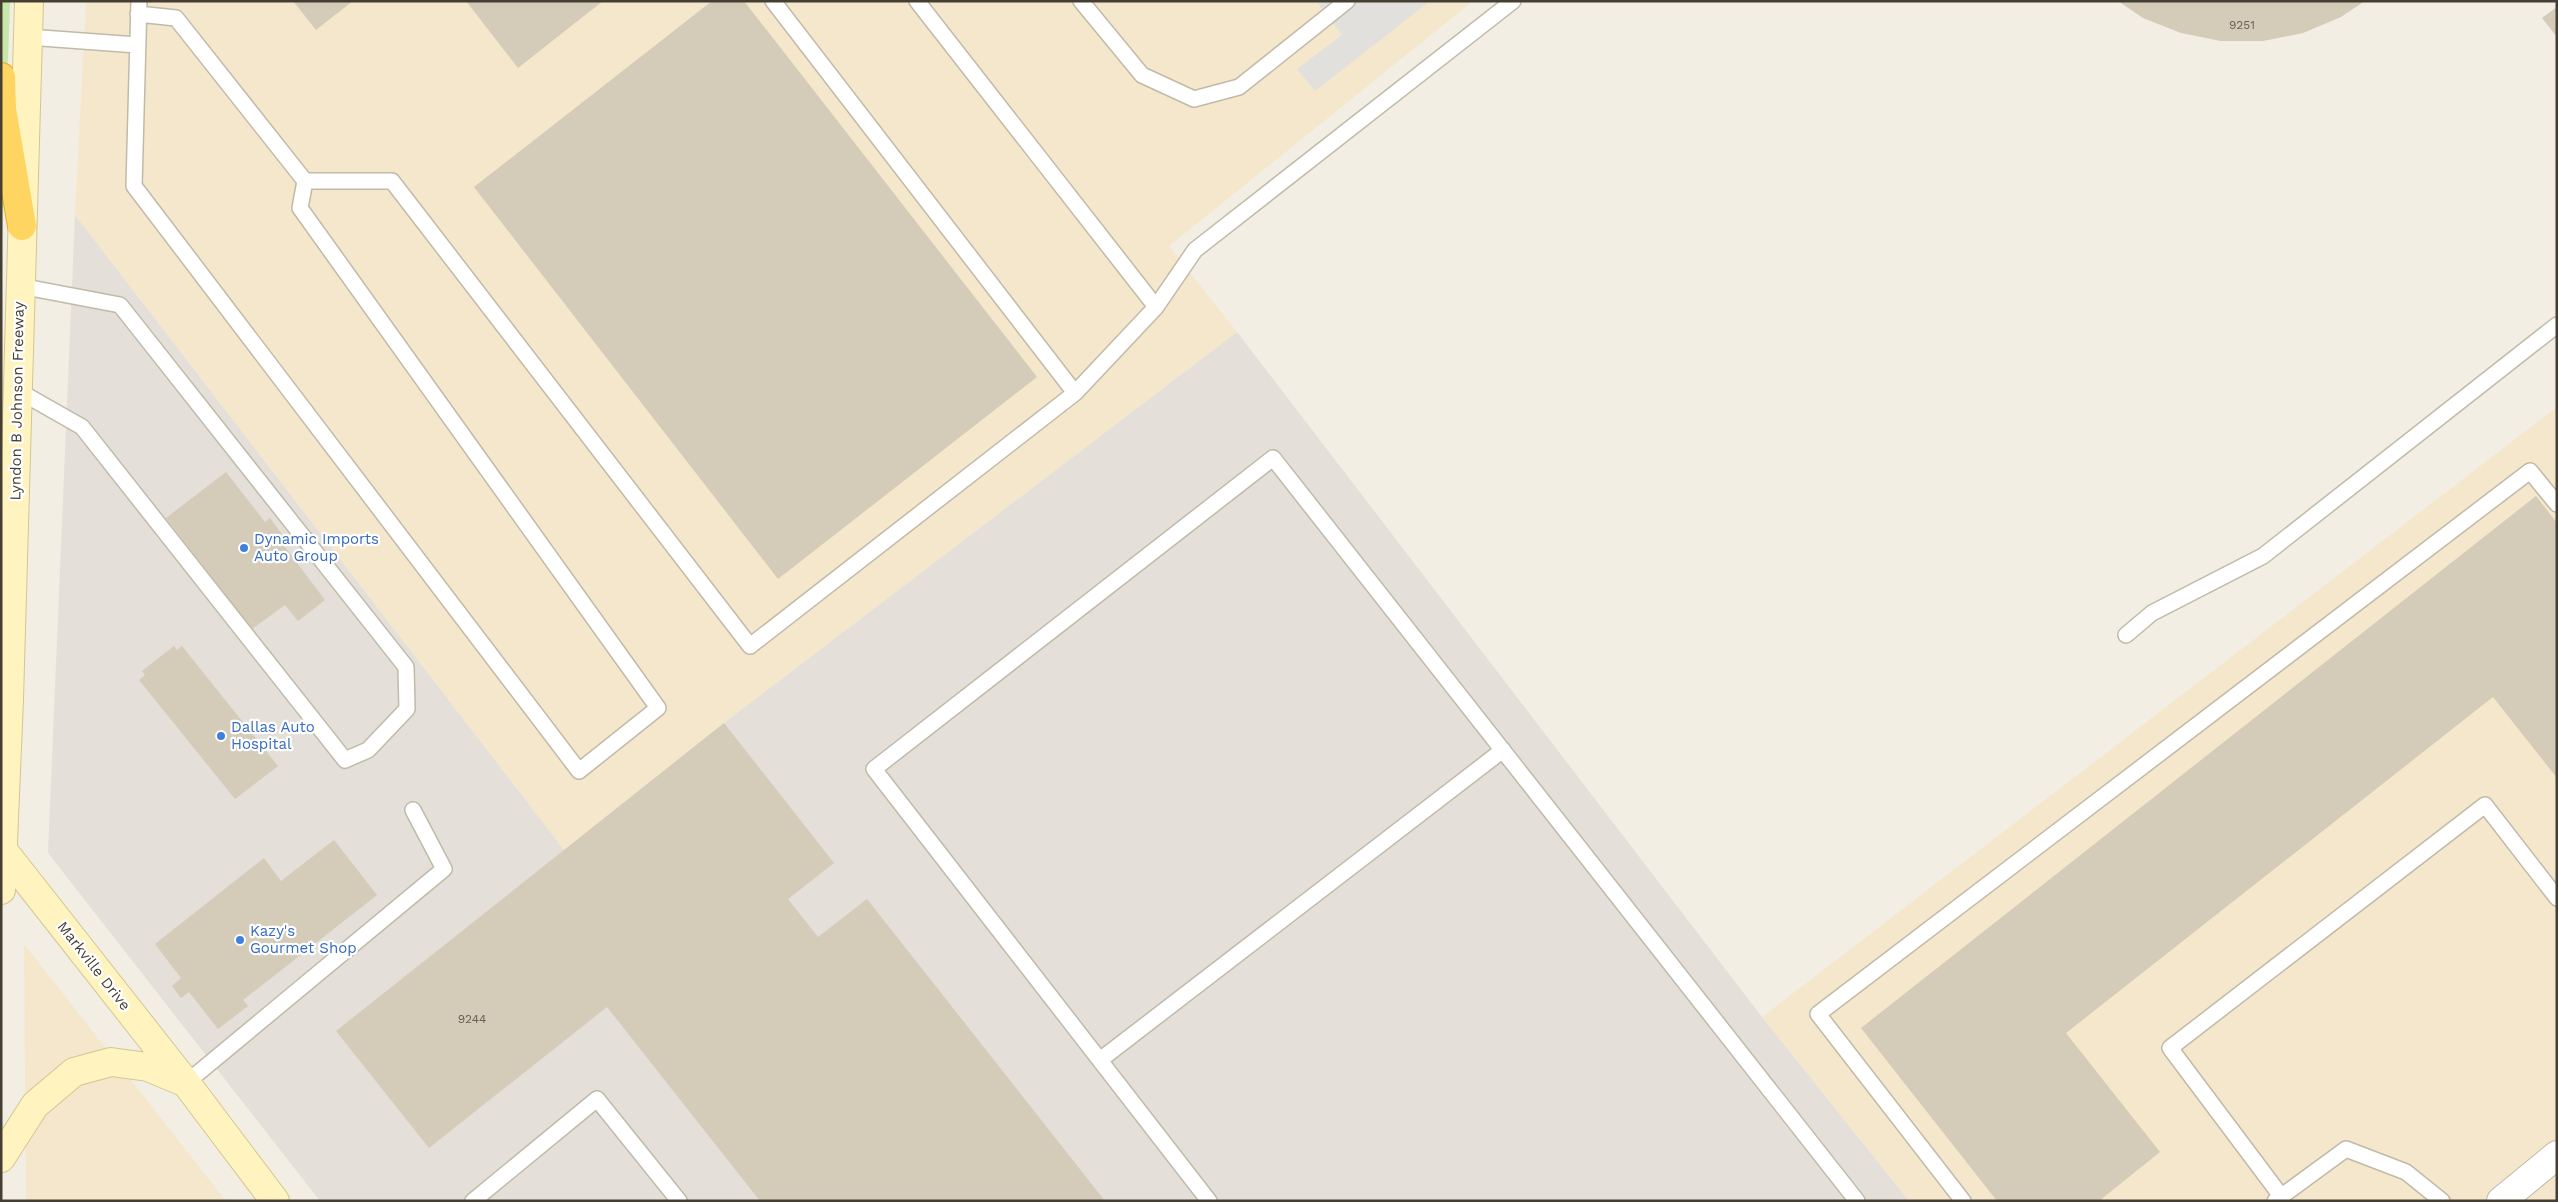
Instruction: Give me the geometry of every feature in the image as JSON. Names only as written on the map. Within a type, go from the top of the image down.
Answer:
[{"type":"highway","points":[[1,77],[2,109],[22,226]]},
{"type":"main road","name":"Lyndon B Johnson Freeway","points":[[1,890],[10,699],[29,1]]},
{"type":"main road","name":"Markville Drive","points":[[2,849],[186,1083],[275,1201]]},
{"type":"main road","points":[[1,1158],[36,1105],[74,1072],[112,1062],[148,1067],[186,1083]]},
{"type":"street","points":[[2501,1201],[2557,1155]]},
{"type":"lane","points":[[773,1],[1076,393]]},
{"type":"lane","points":[[917,1],[1156,307]]},
{"type":"lane","points":[[1081,1],[1142,75],[1194,99],[1239,87],[1347,1]]},
{"type":"lane","points":[[305,182],[392,181],[750,646],[1076,393],[1156,307],[1195,250],[1513,1]]},
{"type":"lane","points":[[139,8],[176,18],[305,182],[300,208],[658,708],[579,771],[134,186],[139,8]]},
{"type":"lane","points":[[28,36],[138,45]]},
{"type":"lane","points":[[17,390],[82,427],[345,760],[368,750],[407,709],[406,666],[120,305],[20,286]]},
{"type":"lane","points":[[2126,635],[2152,613],[2262,556],[2557,325]]},
{"type":"lane","points":[[1209,1201],[874,769],[1273,458],[1857,1201]]},
{"type":"lane","points":[[1964,1201],[1818,1014],[2530,471],[2557,504]]},
{"type":"lane","points":[[1100,1060],[1503,750]]},
{"type":"lane","points":[[2442,1201],[2406,1172],[2346,1149],[2278,1198],[2170,1048],[2485,805],[2557,898]]},
{"type":"lane","points":[[186,1083],[444,868],[413,810]]},
{"type":"lane","points":[[473,1201],[597,1099],[679,1201]]},
{"type":"shaded area","points":[[86,1],[1473,1],[1169,246],[1237,332],[724,723],[564,850],[75,215]]},
{"type":"shaded area","points":[[1316,1],[1430,1],[1315,91],[1297,69],[1342,35]]},
{"type":"shaded area","points":[[75,215],[564,850],[724,723],[1237,332],[1762,1017],[1909,1201],[320,1201],[48,853]]},
{"type":"shaded area","points":[[2557,407],[2557,1201],[1909,1201],[1762,1017]]},
{"type":"shaded area","points":[[24,944],[226,1201],[26,1201]]},
{"type":"green space","points":[[1,1],[10,1],[2,239],[1,238]]},
{"type":"building","points":[[293,1],[353,1],[316,30]]},
{"type":"building","points":[[466,1],[603,1],[518,68]]},
{"type":"building","points":[[712,1],[744,1],[1037,377],[778,579],[474,187]]},
{"type":"building","points":[[2118,1],[2365,1],[2341,17],[2303,33],[2263,41],[2221,41],[2181,33],[2143,18]]},
{"type":"building","points":[[2557,7],[2557,37],[2542,18]]},
{"type":"building","points":[[226,472],[265,522],[270,518],[283,536],[279,539],[325,600],[298,621],[285,605],[252,629],[166,518]]},
{"type":"building","points":[[2536,496],[2557,523],[2557,778],[2493,697],[2066,1033],[2160,1152],[2099,1201],[1997,1201],[1861,1028]]},
{"type":"building","points":[[174,646],[177,650],[182,646],[278,766],[235,799],[139,680],[145,675],[142,671]]},
{"type":"building","points":[[724,723],[834,863],[788,899],[818,937],[867,899],[1105,1201],[760,1201],[607,1007],[429,1148],[336,1031]]},
{"type":"building","name":"Kazy's Gourmet Shop","points":[[334,840],[377,895],[243,1000],[248,1006],[218,1029],[189,992],[181,998],[172,986],[181,978],[155,944],[264,858],[281,881]]},
{"type":"place","name":"Dynamic Imports Auto Group","points":[[244,548]]},
{"type":"place","name":"Dallas Auto Hospital","points":[[221,736]]},
{"type":"place","name":"Kazy's Gourmet Shop","points":[[240,940]]}]
